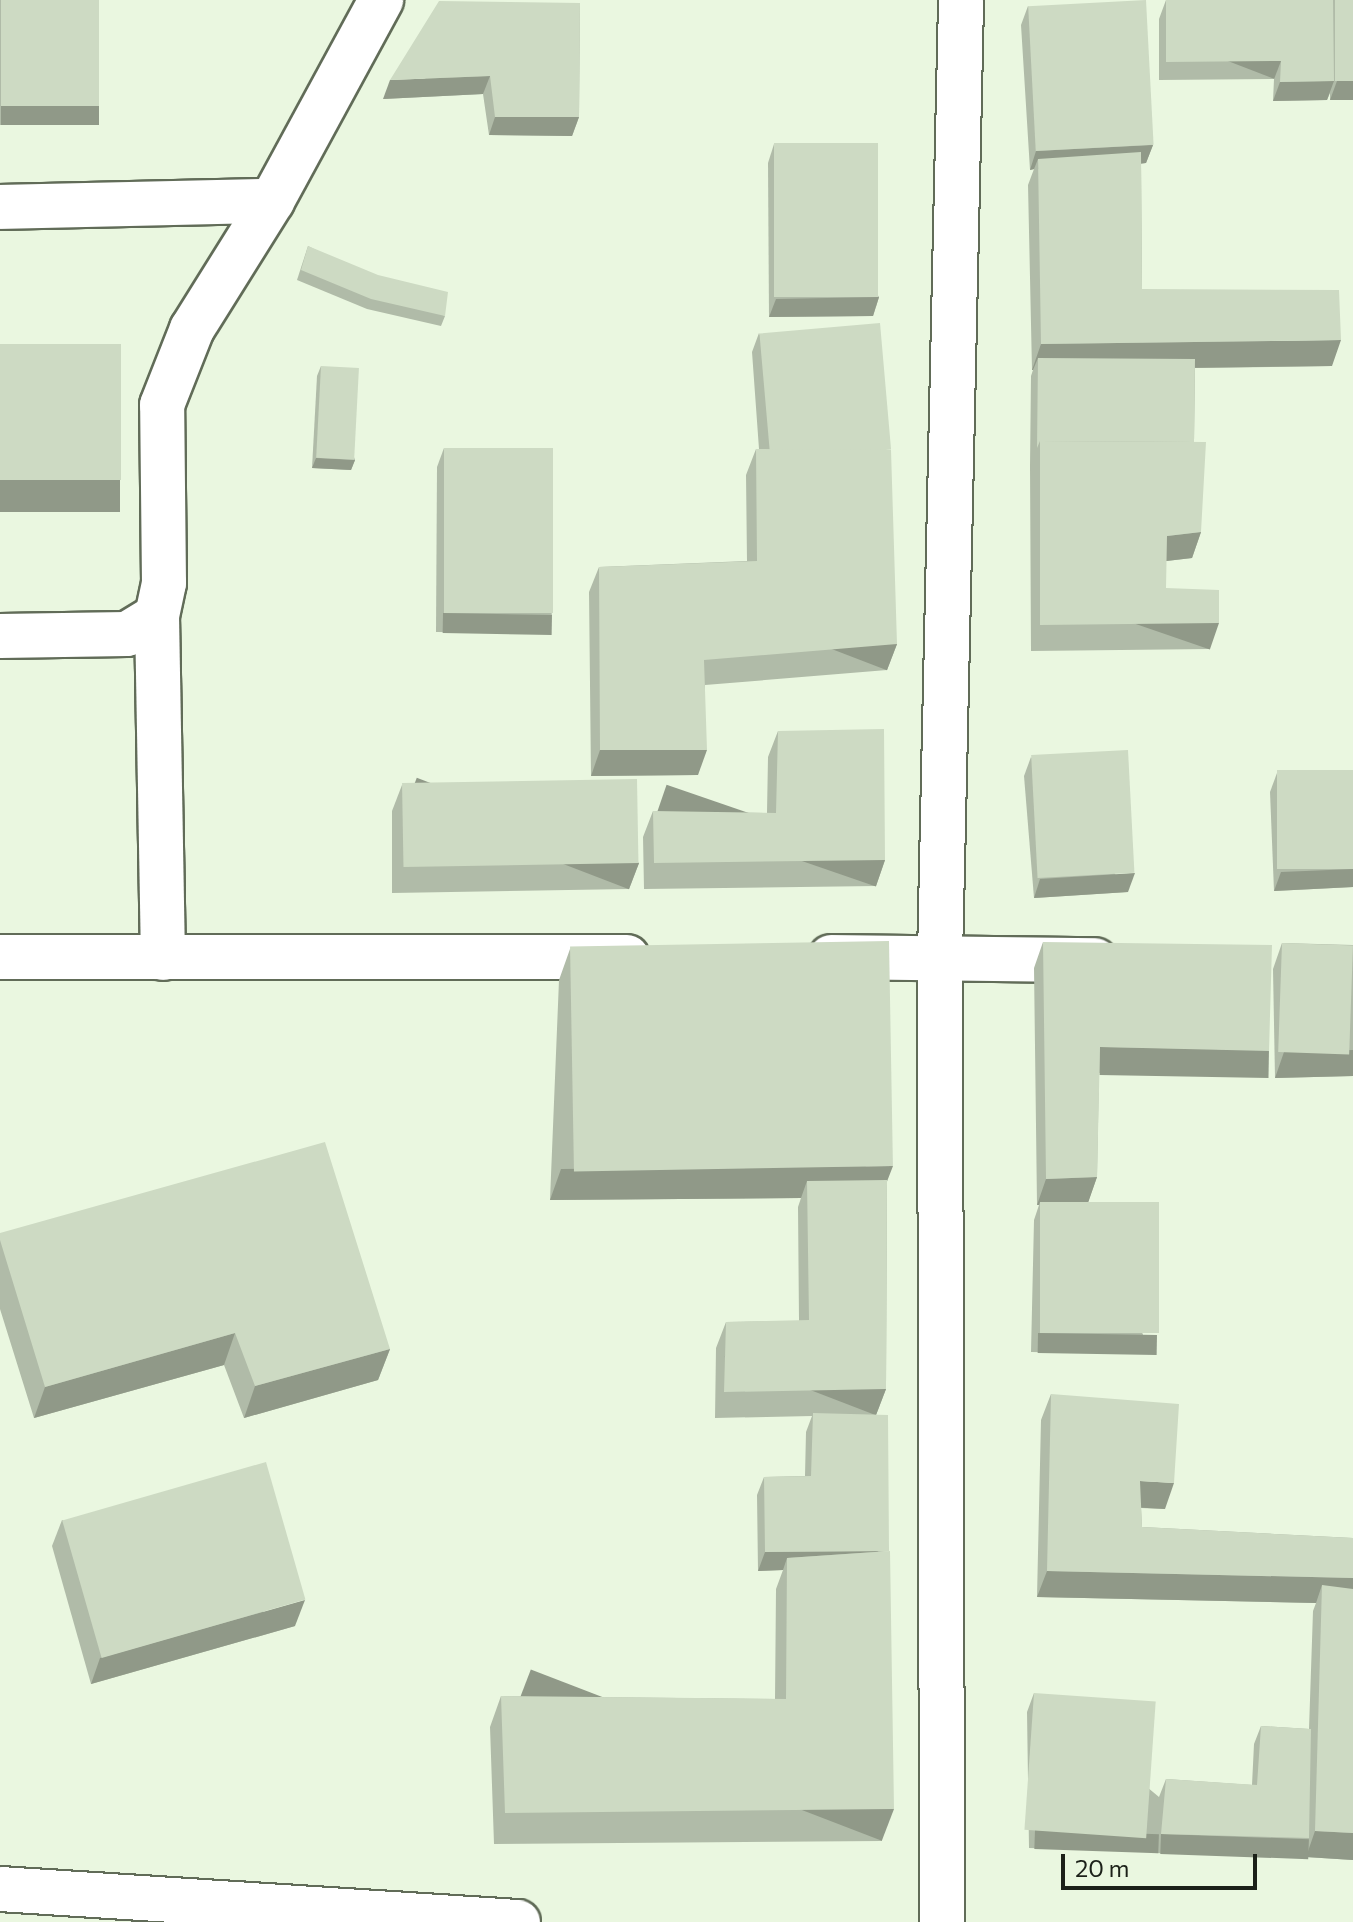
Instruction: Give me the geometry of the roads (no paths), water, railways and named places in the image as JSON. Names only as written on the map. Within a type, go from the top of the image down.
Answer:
[{"type":"street","points":[[163,958],[157,616],[164,583],[162,405],[192,329],[272,201],[381,0]]},
{"type":"street","points":[[942,1922],[940,957],[961,0]]},
{"type":"street","points":[[0,207],[272,201]]},
{"type":"street","points":[[0,636],[127,634],[157,616]]},
{"type":"street","points":[[0,957],[671,957]]},
{"type":"street","points":[[798,957],[1131,960]]},
{"type":"street","points":[[0,1889],[518,1922]]}]
